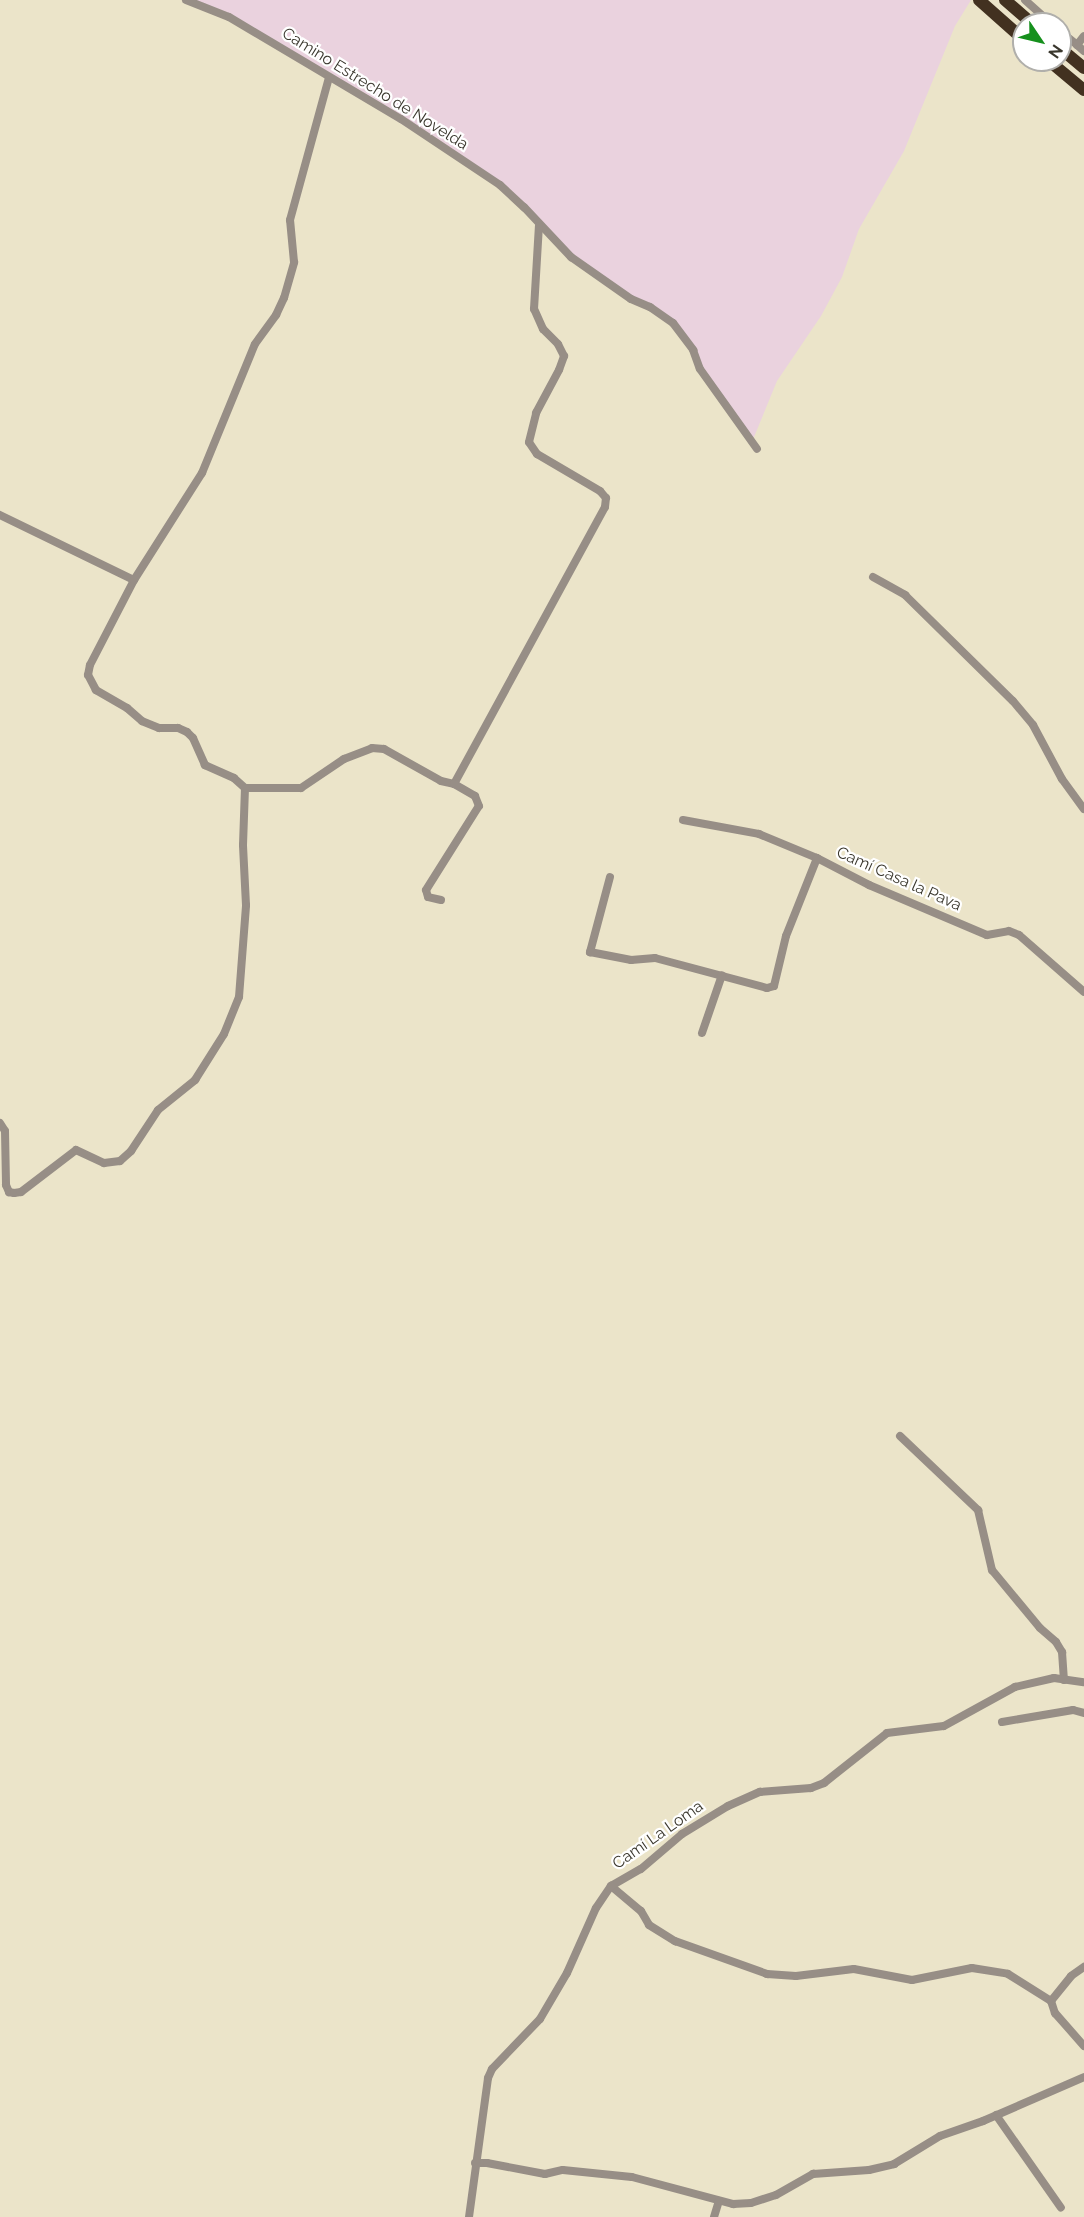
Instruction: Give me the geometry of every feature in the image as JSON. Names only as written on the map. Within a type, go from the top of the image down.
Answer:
[{"type":"highway","points":[[979,0],[1012,29]]},
{"type":"highway","points":[[1005,0],[1019,12]]},
{"type":"highway","points":[[1072,58],[1084,68]]},
{"type":"highway","points":[[1062,72],[1084,90]]},
{"type":"street","name":"Camino Estrecho de Novelda","points":[[186,0],[229,17],[401,119],[500,185],[571,257],[631,299],[650,307],[673,323],[693,350],[700,369],[757,449]]},
{"type":"street","points":[[1025,0],[1038,12]]},
{"type":"street","points":[[1080,48],[1084,36]]},
{"type":"street","points":[[329,76],[290,220],[294,262],[284,298],[276,315],[255,344],[202,473],[134,580],[90,665],[88,675],[96,690],[128,708],[141,721],[159,728],[178,728],[187,732],[193,738],[206,765],[234,778],[245,788],[301,788],[344,759],[372,748],[384,749],[441,782],[454,784],[475,796],[479,806],[426,890],[428,897],[441,900]]},
{"type":"street","points":[[454,784],[605,507],[606,498],[600,491],[537,454],[529,442],[536,414],[564,356],[558,344],[543,329],[534,309],[539,226]]},
{"type":"street","points":[[0,515],[134,580]]},
{"type":"street","points":[[873,577],[905,595],[1013,701],[1033,725],[1062,779],[1084,809]]},
{"type":"street","points":[[0,1123],[5,1131],[6,1185],[9,1192],[21,1192],[66,1155],[76,1150],[104,1163],[120,1161],[131,1151],[158,1110],[195,1080],[224,1034],[238,997],[246,906],[243,845],[245,788]]},
{"type":"street","name":"Camí Casa la Pava","points":[[683,820],[759,834],[818,858],[869,885],[987,935],[1009,931],[1019,935],[1084,992]]},
{"type":"street","points":[[610,877],[590,952],[631,960],[655,958],[767,988],[774,986],[786,936],[818,858]]},
{"type":"street","points":[[702,1033],[722,975]]},
{"type":"street","points":[[900,1436],[978,1510],[992,1570],[1040,1628],[1056,1642],[1062,1652],[1064,1680]]},
{"type":"street","name":"Camí La Loma","points":[[469,2217],[488,2078],[492,2069],[540,2019],[567,1973],[596,1908],[611,1886],[641,1869],[682,1834],[728,1806],[752,1794],[811,1788],[824,1783],[887,1733],[944,1726],[1015,1687],[1054,1678],[1084,1682]]},
{"type":"street","points":[[1002,1722],[1073,1710],[1084,1713]]},
{"type":"street","name":"Camí La Loma","points":[[611,1886],[641,1911],[649,1925],[675,1941],[767,1974],[796,1976],[854,1969],[912,1980],[937,1977],[961,1969],[982,1968],[1008,1974],[1051,2001],[1055,2013],[1084,2046]]},
{"type":"street","points":[[1051,2001],[1071,1976],[1084,1967]]},
{"type":"street","points":[[476,2163],[544,2174],[563,2170],[632,2177],[733,2204],[751,2203],[776,2195],[813,2174],[869,2169],[894,2164],[940,2136],[1084,2077]]},
{"type":"street","points":[[996,2115],[1061,2208]]},
{"type":"street","points":[[714,2217],[719,2200]]},
{"type":"shaded area","points":[[186,0],[971,0],[955,26],[904,151],[859,229],[842,277],[821,316],[777,381],[752,442],[673,323],[571,257],[500,185],[229,17]]}]
